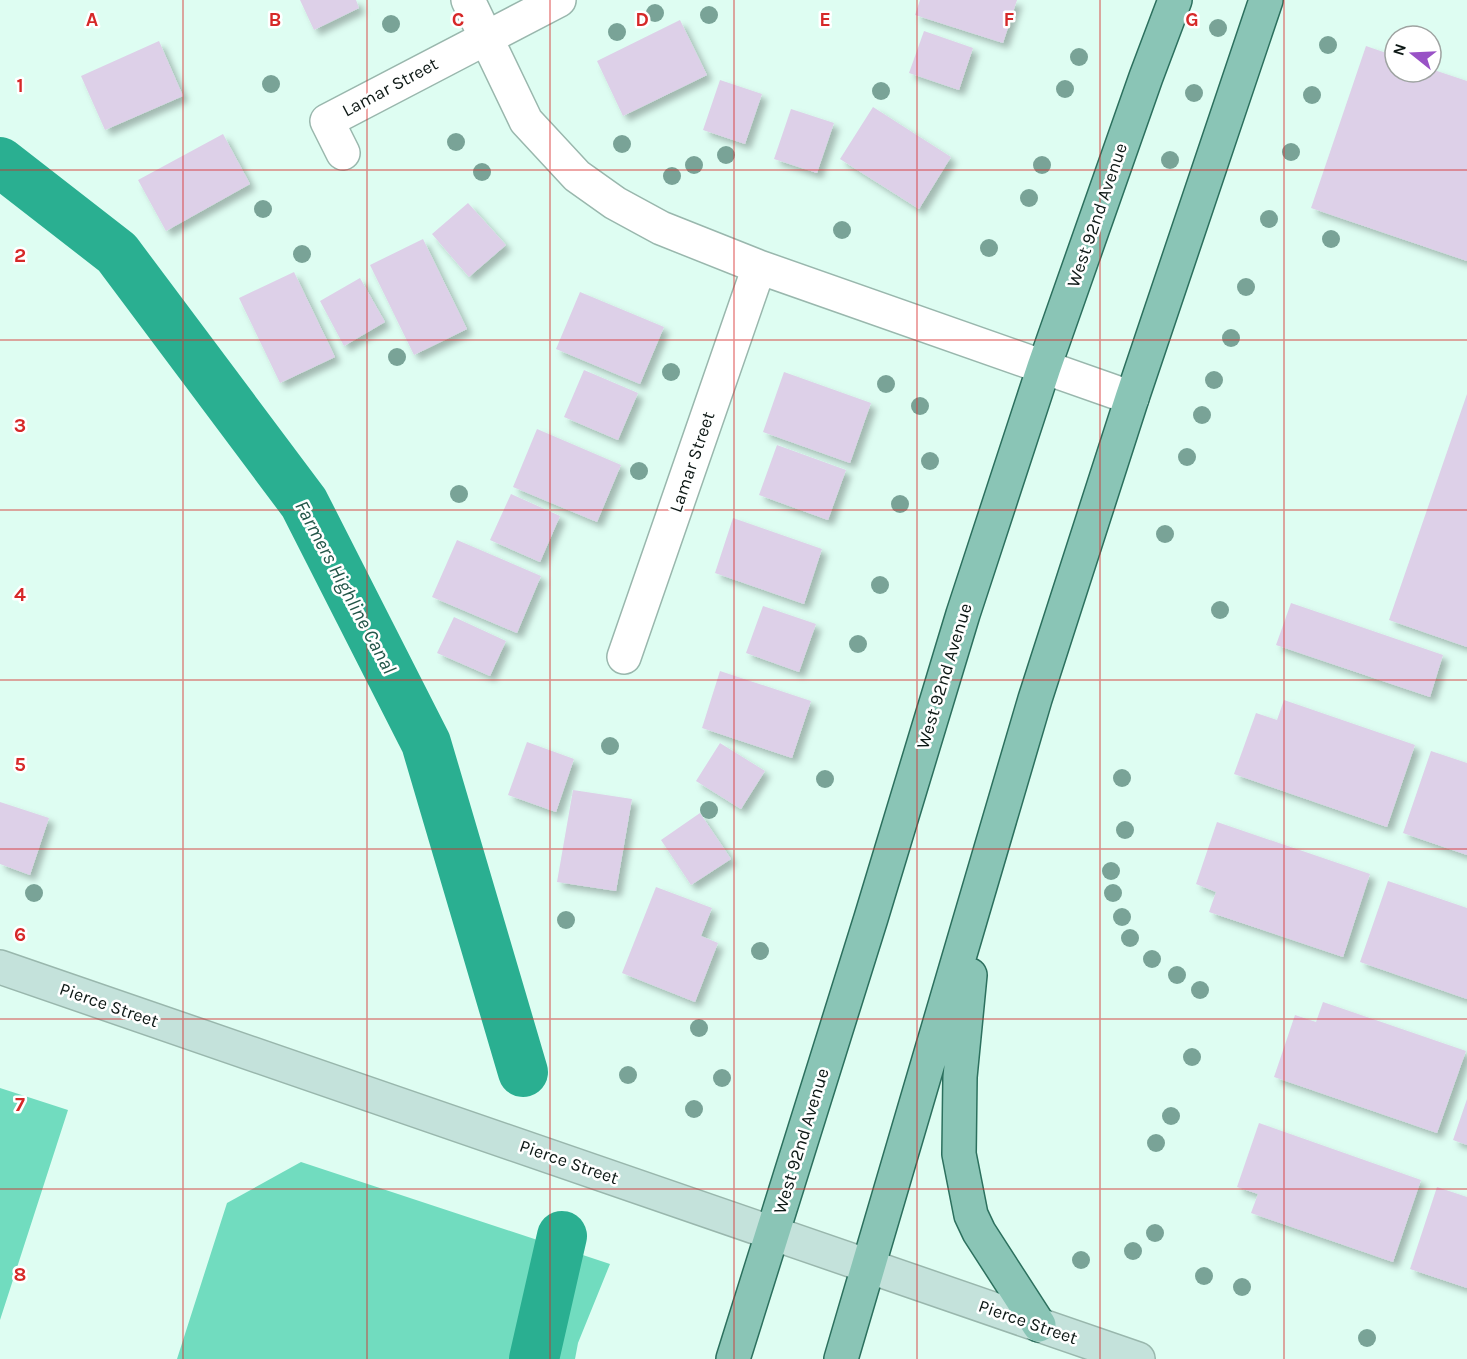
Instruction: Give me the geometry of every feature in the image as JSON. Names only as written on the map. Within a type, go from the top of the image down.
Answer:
[{"type":"main road","name":"West 92nd Avenue","points":[[733,1359],[963,614],[1044,367],[1175,0]]},
{"type":"main road","points":[[840,1359],[1035,699],[1132,398],[1266,0]]},
{"type":"main road","points":[[978,893],[960,1077],[959,1154],[971,1215],[979,1232],[1039,1325]]},
{"type":"street","points":[[468,0],[526,121],[577,176],[615,203],[661,228],[759,267],[1132,398]]},
{"type":"street","name":"Lamar Street","points":[[343,153],[327,121],[559,0]]},
{"type":"street","name":"Lamar Street","points":[[624,657],[759,267]]},
{"type":"street","name":"Pierce Street","points":[[0,967],[1138,1359]]},
{"type":"green space","points":[[0,1088],[68,1110],[0,1320]]},
{"type":"green space","points":[[301,1162],[610,1264],[578,1343],[575,1359],[177,1359],[227,1203]]},
{"type":"building","points":[[300,0],[356,0],[359,8],[314,30]]},
{"type":"building","points":[[920,0],[1017,0],[1003,43],[915,15]]},
{"type":"building","points":[[680,20],[707,75],[623,116],[597,61]]},
{"type":"building","points":[[924,31],[973,48],[959,90],[909,73]]},
{"type":"building","points":[[159,41],[183,96],[105,130],[81,76]]},
{"type":"building","points":[[1366,46],[1383,52],[1383,84],[1443,84],[1443,73],[1467,81],[1467,261],[1311,208]]},
{"type":"building","points":[[720,80],[762,94],[745,144],[703,130]]},
{"type":"building","points":[[873,107],[951,157],[919,209],[840,159]]},
{"type":"building","points":[[791,109],[834,123],[817,173],[774,159]]},
{"type":"building","points":[[223,134],[250,184],[166,231],[138,180]]},
{"type":"building","points":[[468,203],[506,245],[469,277],[432,234]]},
{"type":"building","points":[[423,239],[467,329],[414,355],[370,265]]},
{"type":"building","points":[[294,272],[335,357],[280,383],[239,298]]},
{"type":"building","points":[[360,278],[385,322],[344,346],[320,301]]},
{"type":"building","points":[[580,292],[664,327],[640,384],[556,349]]},
{"type":"building","points":[[584,370],[638,393],[618,440],[564,417]]},
{"type":"building","points":[[784,372],[871,403],[850,463],[763,432]]},
{"type":"building","points":[[1467,394],[1467,647],[1389,620]]},
{"type":"building","points":[[537,429],[621,465],[597,522],[513,487]]},
{"type":"building","points":[[777,445],[846,470],[828,520],[759,495]]},
{"type":"building","points":[[511,494],[560,516],[540,562],[490,540]]},
{"type":"building","points":[[733,518],[822,549],[804,604],[715,573]]},
{"type":"building","points":[[457,540],[541,576],[517,633],[432,597]]},
{"type":"building","points":[[1291,603],[1443,655],[1430,697],[1276,645]]},
{"type":"building","points":[[763,606],[816,624],[799,672],[746,653]]},
{"type":"building","points":[[454,617],[506,641],[490,676],[437,653]]},
{"type":"building","points":[[720,671],[811,701],[792,758],[702,728]]},
{"type":"building","points":[[1284,700],[1415,745],[1387,827],[1234,774],[1256,713],[1277,720]]},
{"type":"building","points":[[527,742],[574,759],[556,812],[508,795]]},
{"type":"building","points":[[720,743],[765,771],[741,809],[696,781]]},
{"type":"building","points":[[1431,751],[1467,763],[1467,855],[1403,833]]},
{"type":"building","points":[[573,790],[632,799],[616,891],[557,882]]},
{"type":"building","points":[[0,802],[49,818],[30,875],[0,864]]},
{"type":"building","points":[[700,813],[731,859],[691,885],[661,840]]},
{"type":"building","points":[[1217,822],[1370,874],[1343,957],[1209,912],[1216,892],[1196,884]]},
{"type":"building","points":[[1388,881],[1467,908],[1467,999],[1360,962]]},
{"type":"building","points":[[656,887],[712,908],[701,936],[718,943],[695,1002],[622,973]]},
{"type":"building","points":[[1323,1002],[1466,1051],[1437,1133],[1274,1077],[1295,1015],[1316,1022]]},
{"type":"building","points":[[1467,1099],[1467,1145],[1453,1140]]},
{"type":"building","points":[[1259,1123],[1421,1180],[1393,1262],[1251,1213],[1258,1194],[1237,1187]]},
{"type":"building","points":[[1437,1187],[1467,1197],[1467,1288],[1410,1269]]},
{"type":"waterway","name":"Farmers Highline Canal","points":[[0,162],[117,253],[304,503],[426,743],[523,1072]]},
{"type":"waterway","name":"Farmers Highline Canal","points":[[534,1359],[562,1236]]}]
